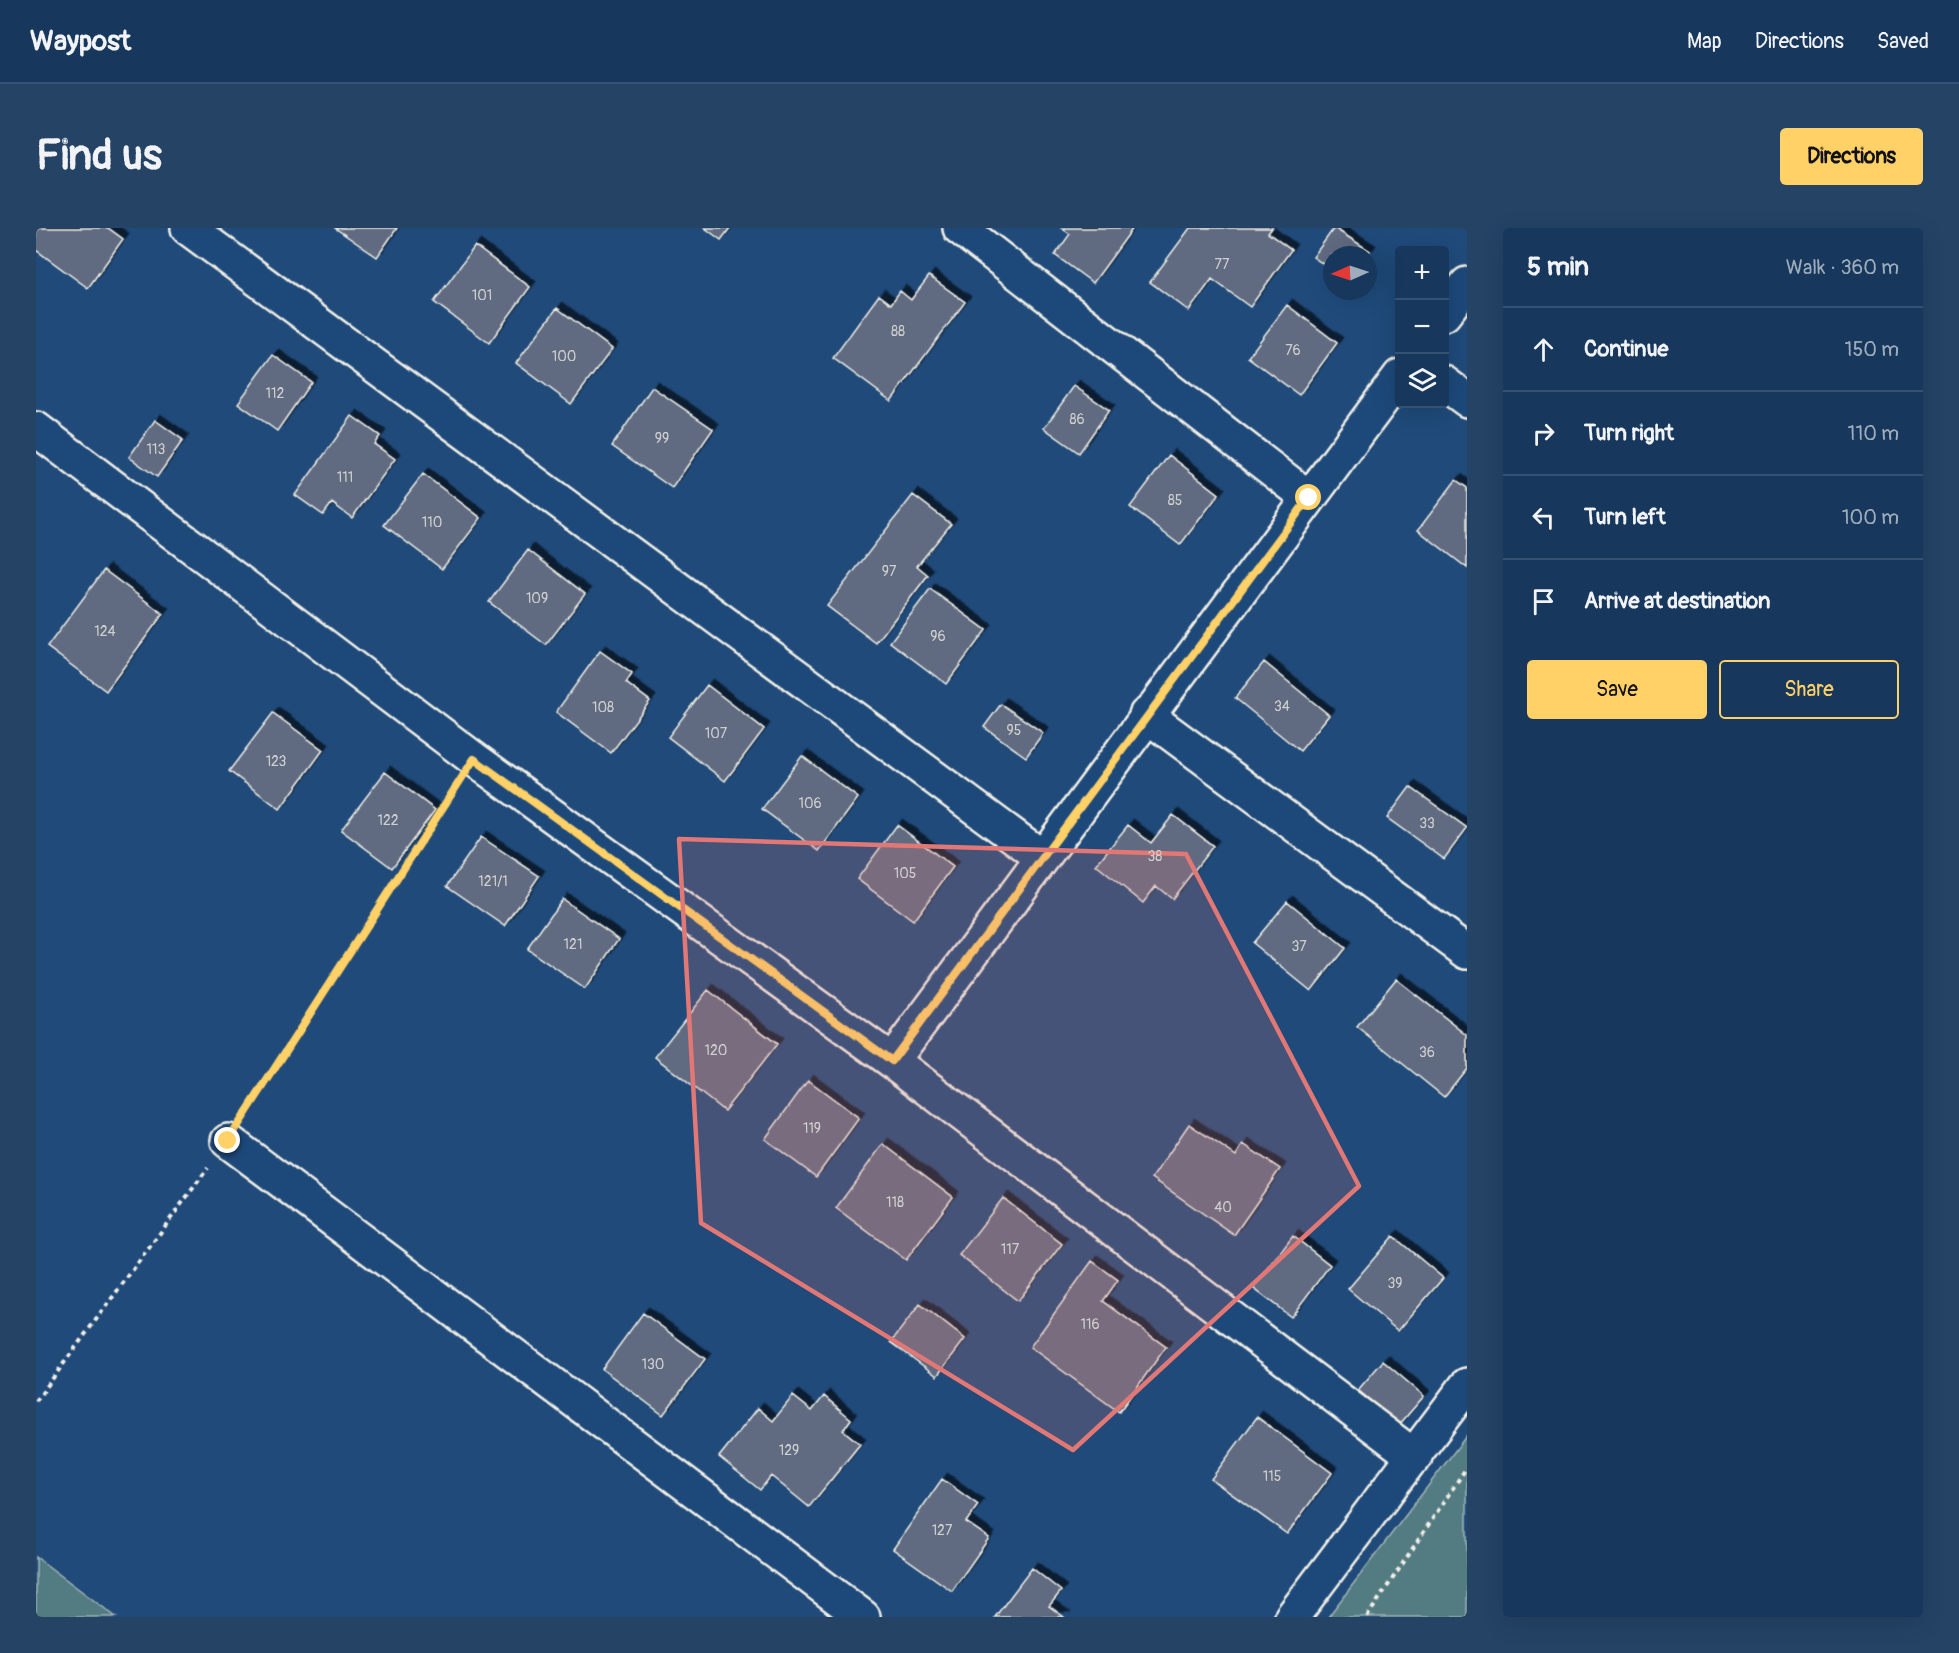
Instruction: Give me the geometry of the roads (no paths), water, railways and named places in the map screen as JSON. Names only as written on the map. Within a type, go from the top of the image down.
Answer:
[{"type":"street","points":[[188,228],[1042,857]]},
{"type":"street","points":[[960,228],[1309,498]]},
{"type":"street","points":[[1449,307],[1467,284]]},
{"type":"street","points":[[892,1061],[1146,715],[1395,383]]},
{"type":"street","points":[[1449,387],[1467,400]]},
{"type":"street","points":[[36,429],[474,759],[892,1061],[1415,1457]]},
{"type":"street","points":[[1146,715],[1467,952]]},
{"type":"street","points":[[228,1141],[863,1617]]},
{"type":"street","points":[[1292,1617],[1415,1457],[1467,1385]]}]
